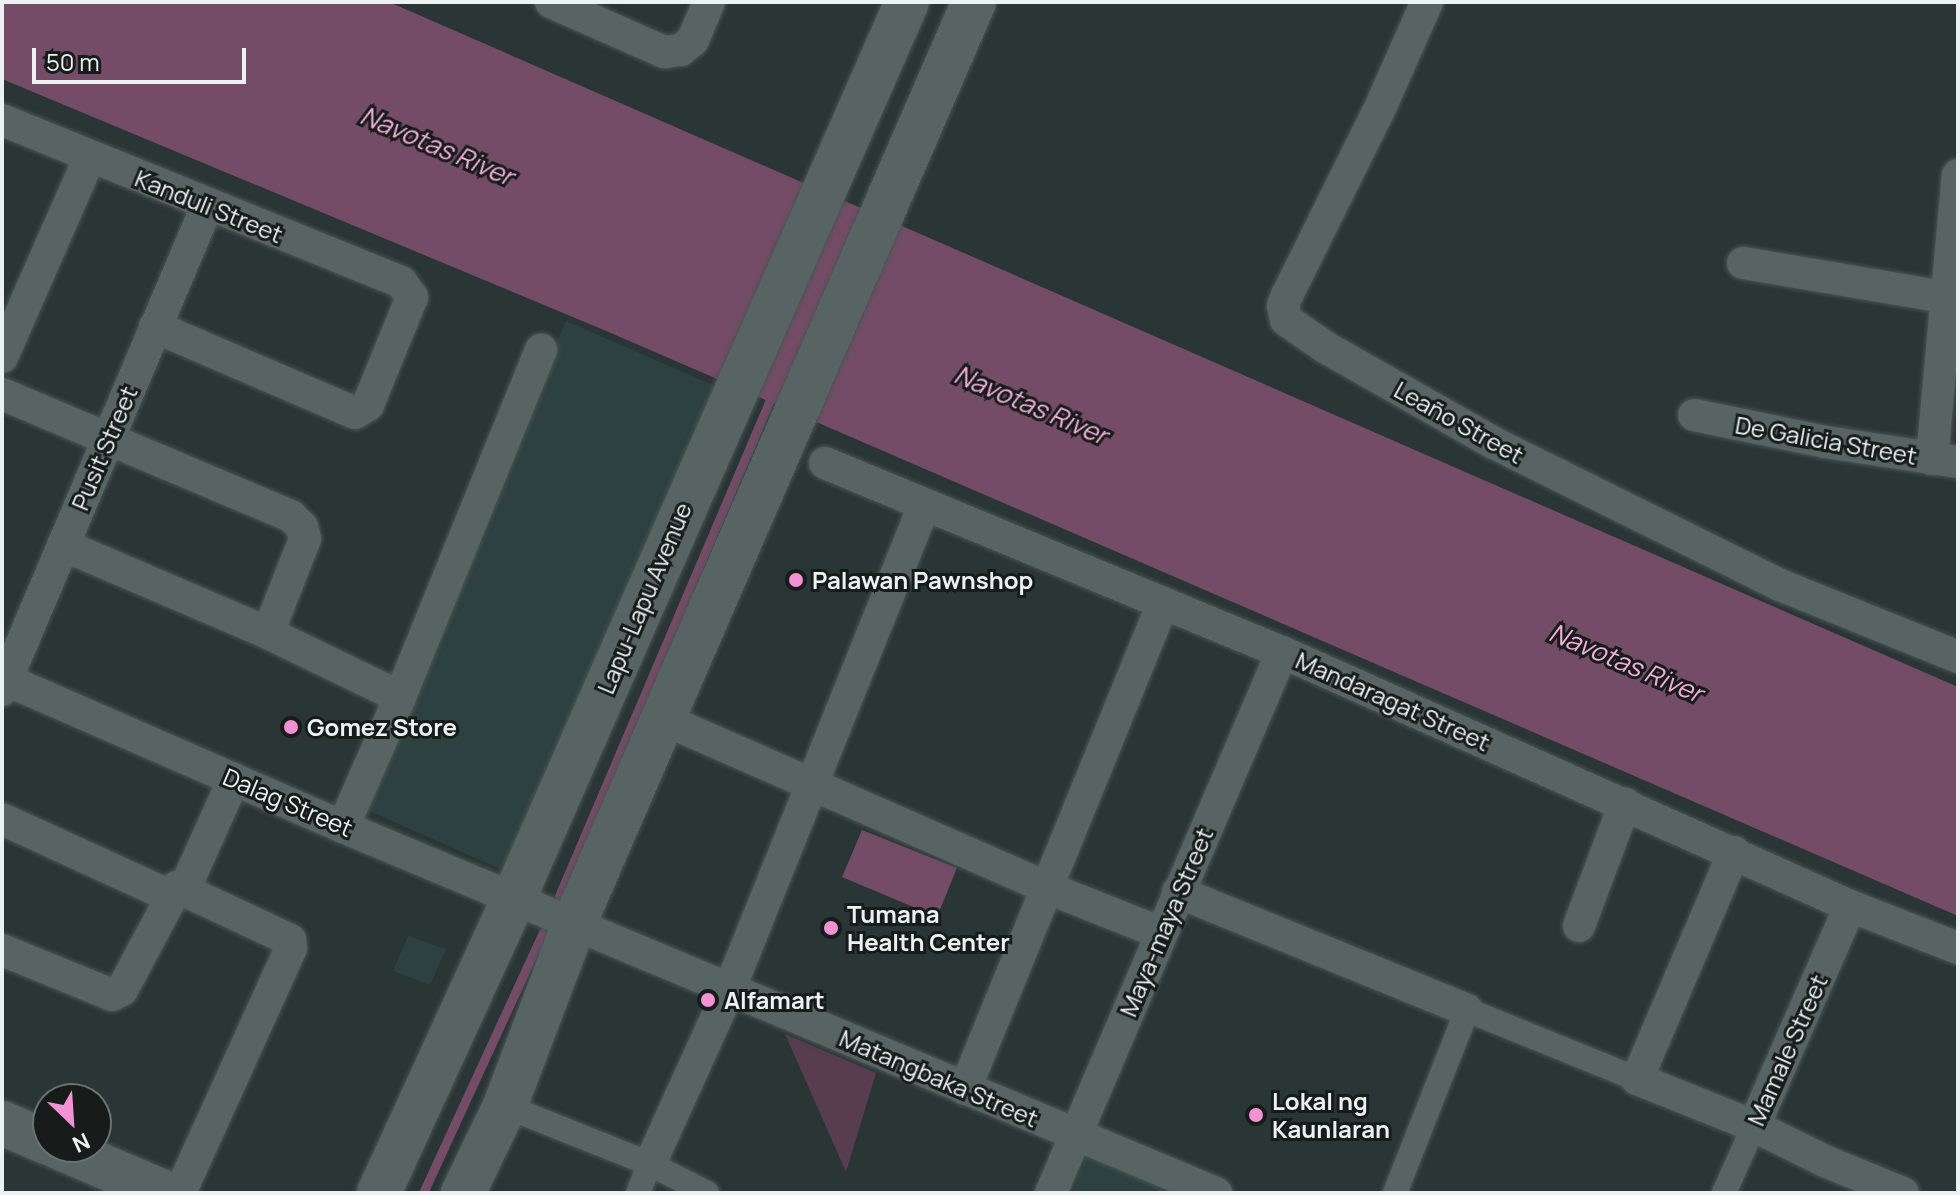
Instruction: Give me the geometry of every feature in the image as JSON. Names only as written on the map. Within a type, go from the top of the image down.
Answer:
[{"type":"main road","name":"Lapu-Lapu Avenue","points":[[379,1193],[514,898],[838,153],[907,2]]},
{"type":"main road","points":[[463,1193],[505,1106],[574,924],[974,2]]},
{"type":"main road","points":[[2,1123],[32,1136]]},
{"type":"main road","points":[[96,1163],[166,1193]]},
{"type":"street","points":[[551,2],[664,52],[681,50],[693,40],[709,2]]},
{"type":"street","name":"Leaño Street","points":[[1427,2],[1381,106],[1287,295],[1283,306],[1286,320],[1325,347],[1494,443],[1780,585],[1958,657]]},
{"type":"street","name":"Kanduli Street","points":[[2,120],[207,206],[401,282],[412,297],[368,405],[355,413],[155,327]]},
{"type":"street","points":[[2,357],[90,157]]},
{"type":"street","points":[[1945,460],[1949,298],[1958,175]]},
{"type":"street","name":"Pusit Street","points":[[3,683],[207,206]]},
{"type":"street","points":[[1743,263],[1949,298]]},
{"type":"street","points":[[343,827],[400,697],[541,349]]},
{"type":"street","points":[[2,394],[291,516],[302,527],[302,549],[268,633]]},
{"type":"street","name":"De Galicia Street","points":[[1694,415],[1945,460]]},
{"type":"street","name":"Mandaragat Street","points":[[825,463],[1282,652],[1850,906],[1958,948]]},
{"type":"street","points":[[638,1193],[730,988],[924,506]]},
{"type":"street","points":[[63,545],[268,633],[400,697]]},
{"type":"street","points":[[965,1089],[1163,603]]},
{"type":"street","name":"Maya-maya Street","points":[[1051,1193],[1282,652]]},
{"type":"street","name":"Dalag Street","points":[[3,683],[574,924]]},
{"type":"street","points":[[663,719],[1048,888],[1161,933]]},
{"type":"street","points":[[2,950],[105,995],[122,990],[178,894],[234,779]]},
{"type":"street","points":[[1579,926],[1625,803]]},
{"type":"street","points":[[2,819],[178,894],[285,935],[291,948],[180,1193]]},
{"type":"street","points":[[1637,1079],[1734,852]]},
{"type":"street","points":[[1178,892],[1754,1126],[1827,1162],[1903,1193]]},
{"type":"street","name":"Mamale Street","points":[[1724,1193],[1850,906]]},
{"type":"street","name":"Matangbaka Street","points":[[574,924],[1216,1193]]},
{"type":"street","points":[[1395,1193],[1467,1010]]},
{"type":"street","points":[[505,1106],[650,1164],[707,1193]]},
{"type":"shaded area","points":[[566,321],[715,386],[507,872],[358,806]]},
{"type":"shaded area","points":[[408,936],[446,949],[430,985],[393,971]]},
{"type":"shaded area","points":[[785,1034],[876,1073],[846,1172]]},
{"type":"shaded area","points":[[1089,1150],[1188,1193],[1072,1193]]},
{"type":"water","name":"Navotas River","points":[[2,2],[389,2],[1958,687],[1958,916],[604,330],[2,79]]},
{"type":"water","points":[[862,830],[957,868],[937,917],[842,877]]},
{"type":"waterway","points":[[559,896],[772,395]]},
{"type":"waterway","points":[[423,1193],[543,932]]},
{"type":"place","name":"Palawan Pawnshop","points":[[796,580]]},
{"type":"place","name":"Gomez Store","points":[[291,727]]},
{"type":"place","name":"Tumana Health Center","points":[[831,928]]},
{"type":"place","name":"Alfamart","points":[[708,1000]]},
{"type":"place","name":"Lokal ng Kaunlaran","points":[[1256,1115]]}]
